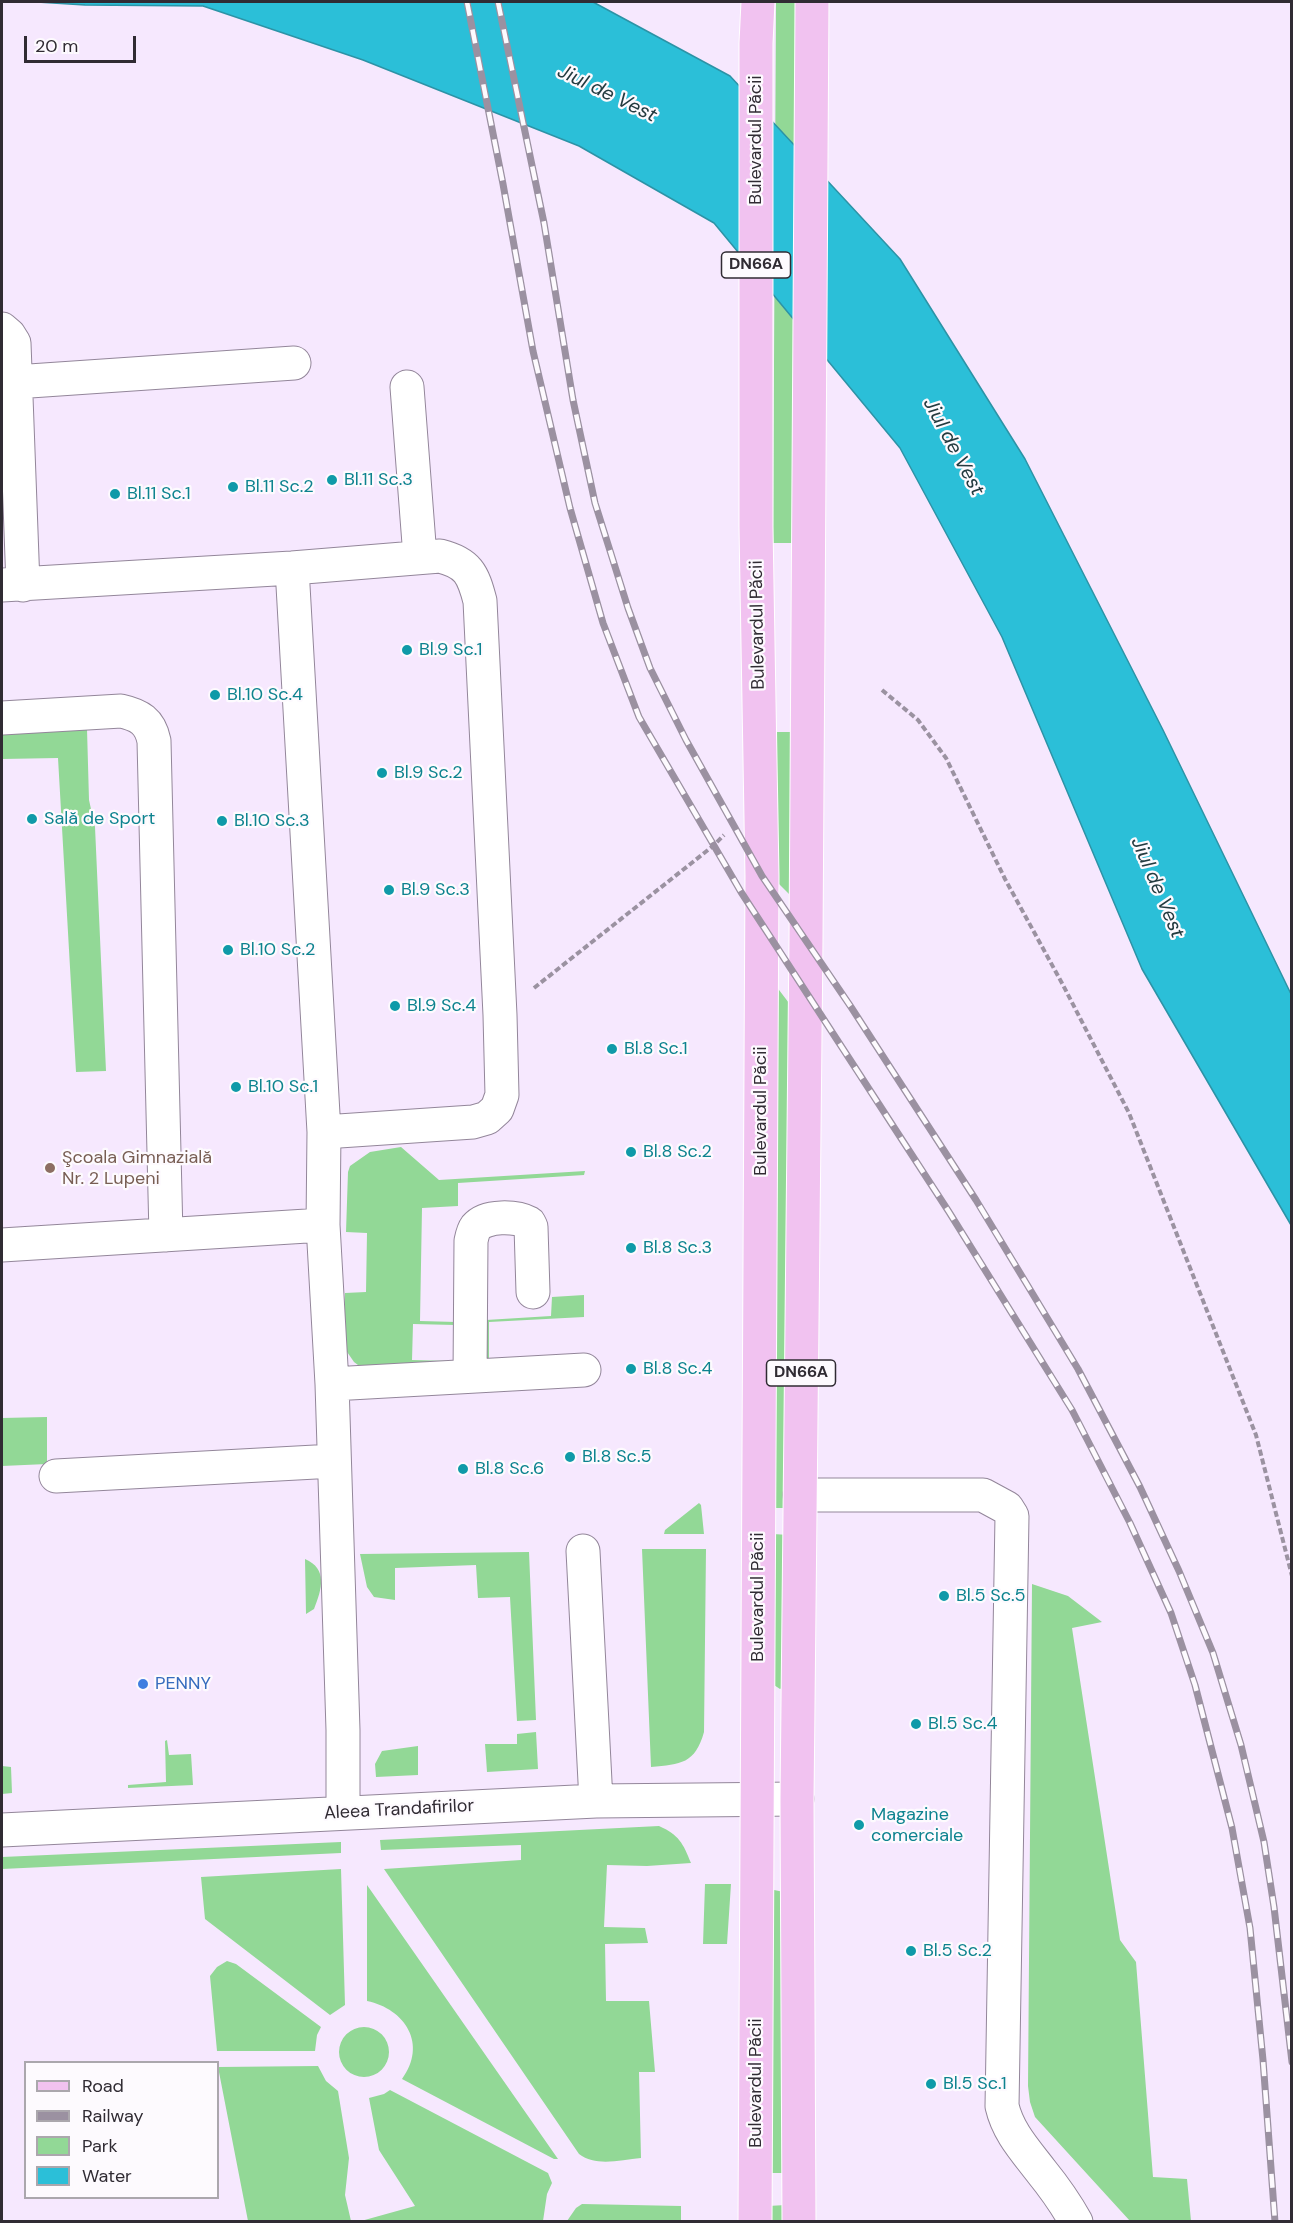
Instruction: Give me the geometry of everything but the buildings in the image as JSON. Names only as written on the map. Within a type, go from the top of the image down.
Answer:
[{"type":"main road","name":"Bulevardul Păcii","points":[[755,2222],[762,866],[756,527],[756,43],[758,2]]},
{"type":"main road","name":"DN66A","points":[[799,2222],[797,1799],[813,4]]},
{"type":"street","points":[[2,329],[14,343],[12,585],[292,568],[440,556],[466,567],[475,582],[480,601],[502,1095],[497,1109],[487,1118],[473,1122],[324,1132]]},
{"type":"street","points":[[15,382],[294,363]]},
{"type":"street","points":[[407,387],[420,557]]},
{"type":"street","points":[[292,568],[324,1132],[323,1225],[332,1384],[343,1731],[343,1812]]},
{"type":"street","points":[[2,718],[121,711],[136,714],[147,722],[152,732],[166,1235]]},
{"type":"street","points":[[470,1376],[471,1241],[477,1226],[487,1220],[515,1218],[529,1222],[533,1292]]},
{"type":"street","points":[[2,1245],[323,1225]]},
{"type":"street","points":[[332,1384],[584,1370]]},
{"type":"street","points":[[56,1476],[334,1461]]},
{"type":"street","points":[[800,1496],[983,1495],[1007,1508],[1012,1516],[1002,2106],[1006,2122],[1013,2135],[1055,2188],[1076,2222]]},
{"type":"street","points":[[583,1551],[596,1801]]},
{"type":"street","name":"Aleea Trandafirilor","points":[[2,1830],[596,1801],[797,1799]]},
{"type":"path","points":[[882,690],[918,720],[946,758],[1005,879],[1063,984],[1129,1113],[1256,1435],[1292,1576]]},
{"type":"path","points":[[500,1015],[713,846],[726,833]]},
{"type":"green space","points":[[776,2],[797,2],[794,543],[773,543]]},
{"type":"green space","points":[[87,729],[89,800],[95,827],[106,1071],[76,1072],[58,758],[2,759],[2,733]]},
{"type":"green space","points":[[773,732],[792,732],[791,896],[773,878]]},
{"type":"green space","points":[[776,986],[792,1007],[789,1508],[774,1508]]},
{"type":"green space","points":[[401,1147],[439,1180],[585,1171],[584,1175],[458,1183],[458,1206],[422,1208],[420,1321],[456,1322],[455,1325],[413,1324],[412,1360],[454,1361],[362,1368],[354,1362],[343,1346],[345,1293],[366,1292],[367,1233],[346,1232],[348,1172],[350,1166],[370,1152]]},
{"type":"green space","points":[[584,1295],[584,1317],[489,1322],[489,1359],[487,1359],[486,1320],[551,1316],[552,1297]]},
{"type":"green space","points":[[47,1417],[47,1464],[2,1466],[2,1418]]},
{"type":"green space","points":[[699,1503],[704,1534],[664,1534],[665,1530]]},
{"type":"green space","points":[[773,1534],[789,1535],[785,1686],[780,1689],[771,1683]]},
{"type":"green space","points":[[642,1549],[706,1549],[704,1732],[696,1751],[685,1760],[671,1765],[651,1767]]},
{"type":"green space","points":[[529,1552],[536,1720],[517,1721],[510,1597],[478,1598],[476,1565],[395,1568],[395,1600],[374,1597],[367,1587],[360,1554]]},
{"type":"green space","points":[[305,1559],[317,1568],[321,1580],[314,1609],[306,1614]]},
{"type":"green space","points":[[1032,1584],[1068,1596],[1102,1622],[1072,1628],[1120,1940],[1136,1962],[1153,2177],[1187,2179],[1191,2221],[1130,2221],[1035,2117],[1030,2102],[1028,2086]]},
{"type":"green space","points":[[536,1732],[538,1769],[487,1772],[485,1744],[517,1744],[517,1734]]},
{"type":"green space","points":[[167,1740],[169,1755],[191,1754],[193,1785],[128,1788],[128,1785],[166,1782],[165,1741]]},
{"type":"green space","points":[[418,1746],[418,1775],[376,1777],[375,1764],[382,1751]]},
{"type":"green space","points":[[2,1766],[11,1767],[12,1793],[2,1794]]},
{"type":"green space","points":[[659,1826],[679,1840],[691,1863],[647,1866],[607,1865],[604,1927],[645,1928],[648,1943],[605,1944],[606,2001],[649,2001],[655,2072],[639,2072],[641,2158],[601,2162],[579,2154],[384,1869],[521,1860],[521,1845],[381,1850],[380,1840]]},
{"type":"green space","points":[[341,1842],[341,1853],[2,1869],[2,1857]]},
{"type":"green space","points":[[341,1869],[345,2005],[330,2015],[205,1919],[201,1877]]},
{"type":"green space","points":[[705,1884],[731,1884],[727,1944],[703,1944]]},
{"type":"green space","points":[[367,1885],[558,2159],[554,2159],[402,2079],[410,2066],[413,2053],[408,2030],[402,2020],[392,2012],[367,2001]]},
{"type":"green space","points":[[774,1890],[784,1892],[786,2173],[769,2173],[771,1892]]},
{"type":"green space","points":[[227,1961],[236,1964],[321,2027],[317,2035],[315,2051],[217,2051],[210,1976],[217,1967]]},
{"type":"green space","points":[[364,2027],[382,2034],[389,2052],[382,2070],[364,2077],[346,2070],[339,2052],[346,2034]]},
{"type":"green space","points":[[318,2066],[326,2081],[338,2091],[349,2158],[345,2195],[351,2221],[248,2221],[219,2067]]},
{"type":"green space","points":[[390,2090],[548,2173],[552,2183],[547,2194],[543,2221],[361,2221],[415,2206],[379,2150],[369,2098]]},
{"type":"green space","points":[[582,2204],[681,2206],[681,2221],[567,2221],[576,2208]]},
{"type":"green space","points":[[786,2205],[786,2221],[768,2222],[768,2206]]},
{"type":"water","name":"Jiul de Vest","points":[[37,2],[593,2],[730,76],[900,259],[1025,459],[1163,730],[1291,994],[1291,1225],[1142,969],[1002,637],[900,448],[714,223],[579,146],[363,60],[203,6],[85,5]]},
{"type":"railway","points":[[467,2],[533,351],[570,508],[603,623],[639,717],[741,892],[949,1212],[1072,1410],[1130,1523],[1171,1613],[1195,1685],[1232,1828],[1250,1928],[1275,2222]]},
{"type":"railway","points":[[498,2],[544,223],[573,400],[595,503],[628,608],[650,668],[686,740],[762,876],[851,1007],[976,1200],[1078,1369],[1140,1487],[1179,1571],[1213,1653],[1241,1745],[1264,1842],[1292,2062]]},
{"type":"place","name":"Bl.11 Sc.3","points":[[332,480]]},
{"type":"place","name":"Bl.11 Sc.2","points":[[233,487]]},
{"type":"place","name":"Bl.11 Sc.1","points":[[115,494]]},
{"type":"place","name":"Bl.9 Sc.1","points":[[407,650]]},
{"type":"place","name":"Bl.10 Sc.4","points":[[215,695]]},
{"type":"place","name":"Bl.9 Sc.2","points":[[382,773]]},
{"type":"place","name":"Sală de Sport","points":[[32,819]]},
{"type":"place","name":"Bl.10 Sc.3","points":[[222,821]]},
{"type":"place","name":"Bl.9 Sc.3","points":[[389,890]]},
{"type":"place","name":"Bl.10 Sc.2","points":[[228,950]]},
{"type":"place","name":"Bl.9 Sc.4","points":[[395,1006]]},
{"type":"place","name":"Bl.8 Sc.1","points":[[612,1049]]},
{"type":"place","name":"Bl.10 Sc.1","points":[[236,1087]]},
{"type":"place","name":"Bl.8 Sc.2","points":[[631,1152]]},
{"type":"place","name":"Şcoala Gimnazială Nr. 2 Lupeni","points":[[50,1168]]},
{"type":"place","name":"Bl.8 Sc.3","points":[[631,1248]]},
{"type":"place","name":"Bl.8 Sc.4","points":[[631,1369]]},
{"type":"place","name":"Bl.8 Sc.5","points":[[570,1457]]},
{"type":"place","name":"Bl.8 Sc.6","points":[[463,1469]]},
{"type":"place","name":"Bl.5 Sc.5","points":[[944,1596]]},
{"type":"place","name":"PENNY","points":[[143,1684]]},
{"type":"place","name":"Bl.5 Sc.4","points":[[916,1724]]},
{"type":"place","name":"Magazine comerciale","points":[[859,1825]]},
{"type":"place","name":"Bl.5 Sc.2","points":[[911,1951]]},
{"type":"place","name":"Bl.5 Sc.1","points":[[931,2084]]}]
